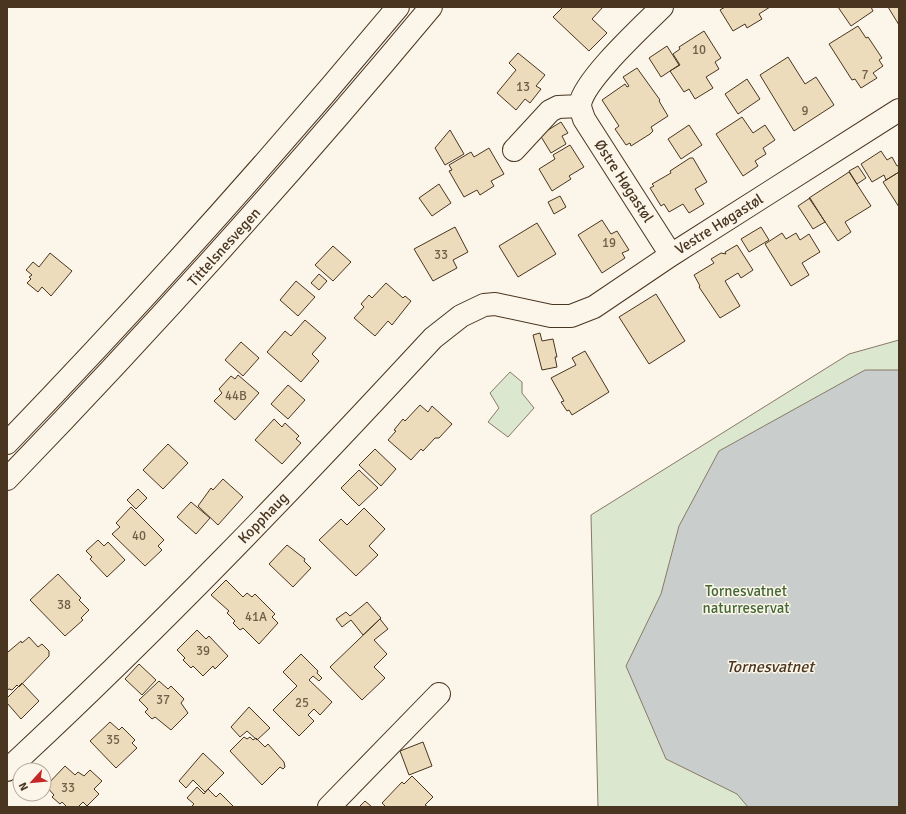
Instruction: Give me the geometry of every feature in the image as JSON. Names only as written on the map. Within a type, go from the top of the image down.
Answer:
[{"type":"street","name":"Tittelsnesvegen","points":[[7,443],[92,355],[198,239],[339,78],[398,7]]},
{"type":"street","name":"Tittelsnesvegen","points":[[7,479],[110,372],[217,256],[358,94],[431,7]]},
{"type":"street","points":[[514,150],[550,111],[558,107],[580,106],[584,94],[593,79],[662,7]]},
{"type":"street","name":"Østre Høgastøl","points":[[580,106],[584,119],[672,255]]},
{"type":"street","name":"Vestre Høgastøl","points":[[534,312],[551,316],[572,316],[594,307],[672,255],[899,110]]},
{"type":"street","name":"Kopphaug","points":[[7,770],[144,640],[294,487],[433,338],[448,325],[473,309],[484,305],[495,304],[534,312]]},
{"type":"street","points":[[329,807],[439,694]]},
{"type":"green space","name":"Tornesvatnet","points":[[899,340],[899,807],[598,807],[591,515],[849,354]]},
{"type":"green space","points":[[510,372],[522,382],[522,393],[534,408],[508,437],[488,422],[499,408],[490,393]]},
{"type":"water","name":"Tornesvatnet","points":[[865,370],[899,370],[899,807],[748,807],[737,794],[666,759],[626,666],[661,594],[679,526],[719,451]]},
{"type":"building","points":[[563,7],[603,7],[592,19],[607,33],[589,51],[553,17]]},
{"type":"building","points":[[725,7],[770,7],[759,14],[762,19],[747,28],[745,24],[733,31],[720,10]]},
{"type":"building","points":[[838,7],[871,7],[873,11],[851,26]]},
{"type":"building","points":[[888,7],[899,7],[899,25]]},
{"type":"building","points":[[858,26],[866,38],[868,37],[882,58],[879,60],[883,66],[873,73],[877,78],[861,88],[855,79],[852,80],[829,44]]},
{"type":"building","points":[[704,31],[721,58],[715,62],[719,69],[706,77],[713,88],[695,99],[689,89],[684,92],[670,71],[680,65],[673,54],[680,49],[679,47]]},
{"type":"building","points":[[667,46],[679,65],[661,77],[649,58]]},
{"type":"building","points":[[518,53],[545,75],[536,86],[541,89],[530,103],[525,99],[516,110],[497,93],[516,70],[509,63]]},
{"type":"building","points":[[788,57],[805,84],[816,77],[834,105],[794,131],[760,75]]},
{"type":"building","points":[[637,68],[660,100],[659,101],[668,116],[651,127],[653,131],[650,134],[631,146],[630,143],[626,145],[615,129],[619,126],[602,100],[625,84],[627,87],[629,86],[623,77]]},
{"type":"building","points":[[747,79],[760,99],[738,114],[725,94]]},
{"type":"building","points":[[742,117],[753,133],[765,125],[775,140],[763,148],[766,154],[755,161],[758,166],[743,176],[716,134]]},
{"type":"building","points":[[561,122],[568,133],[562,136],[566,144],[551,153],[540,135]]},
{"type":"building","points":[[689,125],[702,145],[681,159],[668,139]]},
{"type":"building","points":[[450,130],[464,154],[445,165],[435,148]]},
{"type":"building","points":[[570,145],[584,167],[569,176],[571,179],[552,191],[539,169],[555,159],[553,155]]},
{"type":"building","points":[[489,148],[504,174],[491,181],[494,186],[480,195],[477,190],[464,197],[449,171],[452,170],[449,165],[471,152],[474,157]]},
{"type":"building","points":[[881,151],[887,160],[892,157],[897,166],[899,165],[899,172],[886,180],[884,175],[872,182],[861,164]]},
{"type":"building","points":[[690,158],[693,158],[707,182],[695,189],[704,204],[689,213],[683,204],[669,212],[664,204],[661,206],[650,188],[654,186],[652,184],[671,173],[670,171]]},
{"type":"building","points":[[858,166],[866,178],[857,184],[849,171]]},
{"type":"building","points":[[849,172],[871,206],[845,222],[851,232],[838,241],[809,198]]},
{"type":"building","points":[[899,172],[899,207],[883,182]]},
{"type":"building","points":[[439,184],[451,203],[432,216],[419,198]]},
{"type":"building","points":[[560,196],[566,207],[554,214],[548,202]]},
{"type":"building","points":[[810,198],[825,222],[813,229],[798,206]]},
{"type":"building","points":[[602,220],[611,234],[617,231],[629,250],[622,253],[625,258],[602,273],[578,235]]},
{"type":"building","points":[[537,223],[556,254],[518,277],[499,246]]},
{"type":"building","points":[[455,227],[468,252],[453,260],[457,268],[433,281],[414,249]]},
{"type":"building","points":[[761,227],[769,240],[749,252],[741,239]]},
{"type":"building","points":[[782,233],[786,239],[796,233],[800,240],[809,234],[820,252],[802,263],[809,275],[791,286],[765,244]]},
{"type":"building","points":[[737,245],[753,270],[741,278],[738,273],[725,281],[740,306],[720,318],[699,287],[700,286],[694,275],[714,263],[711,259],[721,253],[726,254],[725,252]]},
{"type":"building","points":[[333,246],[351,262],[333,281],[315,265]]},
{"type":"building","points":[[50,253],[72,271],[51,296],[42,287],[38,292],[27,283],[31,279],[29,277],[32,275],[26,270],[33,262],[39,267]]},
{"type":"building","points":[[319,274],[327,281],[319,290],[311,283]]},
{"type":"building","points":[[296,281],[315,297],[298,316],[280,300]]},
{"type":"building","points":[[386,283],[403,298],[405,296],[411,301],[392,325],[388,321],[375,336],[354,318],[364,307],[361,304],[369,295],[372,298]]},
{"type":"building","points":[[656,294],[685,341],[649,364],[619,317]]},
{"type":"building","points":[[305,320],[326,338],[312,354],[319,361],[301,382],[267,352],[285,331],[291,336]]},
{"type":"building","points":[[540,333],[542,341],[553,339],[557,357],[555,357],[557,367],[542,370],[533,335]]},
{"type":"building","points":[[241,342],[259,358],[243,376],[225,360]]},
{"type":"building","points":[[585,351],[609,392],[572,415],[569,410],[567,411],[561,402],[564,401],[551,378],[576,365],[572,358]]},
{"type":"building","points":[[238,375],[259,393],[235,420],[214,401],[222,393],[219,389],[231,376],[235,379]]},
{"type":"building","points":[[288,385],[305,400],[288,419],[271,404]]},
{"type":"building","points":[[420,405],[428,412],[432,406],[452,424],[439,438],[435,438],[423,451],[421,449],[411,460],[388,440],[396,431],[394,430],[403,419],[405,421]]},
{"type":"building","points":[[274,419],[282,427],[285,423],[299,436],[296,439],[301,443],[282,464],[255,440]]},
{"type":"building","points":[[168,444],[188,463],[163,489],[143,470]]},
{"type":"building","points":[[375,449],[396,469],[381,486],[359,465]]},
{"type":"building","points":[[359,470],[378,488],[359,506],[341,488]]},
{"type":"building","points":[[223,479],[243,497],[218,525],[198,506],[211,488],[213,490]]},
{"type":"building","points":[[138,489],[147,498],[136,509],[127,500]]},
{"type":"building","points":[[191,502],[210,518],[196,534],[177,517]]},
{"type":"building","points":[[131,507],[164,540],[158,546],[162,550],[145,566],[112,534],[120,527],[116,523]]},
{"type":"building","points":[[364,508],[385,529],[369,546],[378,555],[356,576],[319,540],[341,519],[347,525]]},
{"type":"building","points":[[98,540],[104,546],[108,542],[125,560],[107,577],[90,559],[92,557],[86,551]]},
{"type":"building","points":[[287,545],[305,559],[304,561],[311,568],[293,587],[269,564]]},
{"type":"building","points":[[58,574],[81,598],[79,600],[89,610],[81,618],[83,620],[65,636],[30,600]]},
{"type":"building","points":[[226,580],[243,597],[247,593],[252,597],[255,594],[275,614],[272,617],[278,623],[259,644],[243,628],[240,630],[233,623],[235,621],[227,613],[229,611],[211,595]]},
{"type":"building","points":[[367,602],[381,618],[363,635],[351,620],[342,627],[336,619],[346,612],[350,616]]},
{"type":"building","points":[[380,619],[388,629],[374,640],[387,654],[374,667],[385,678],[362,700],[330,667]]},
{"type":"building","points":[[197,630],[206,639],[209,636],[228,656],[215,669],[213,666],[203,676],[193,666],[191,668],[183,660],[185,658],[177,650]]},
{"type":"building","points":[[29,637],[38,647],[42,644],[49,651],[49,656],[19,687],[17,685],[12,690],[7,690],[7,651],[8,652],[21,641],[22,643]]},
{"type":"building","points":[[301,654],[318,671],[317,673],[322,678],[319,681],[313,676],[309,680],[332,702],[320,715],[314,709],[308,715],[314,721],[299,736],[273,710],[297,686],[283,672]]},
{"type":"building","points":[[139,664],[156,680],[142,695],[125,679]]},
{"type":"building","points":[[159,681],[168,689],[171,686],[184,699],[181,703],[188,713],[171,730],[155,717],[152,719],[145,712],[148,709],[139,700]]},
{"type":"building","points":[[22,683],[39,701],[21,719],[7,703],[7,698]]},
{"type":"building","points":[[249,707],[270,728],[257,740],[247,731],[240,737],[231,727]]},
{"type":"building","points":[[110,722],[119,730],[122,727],[135,740],[132,743],[137,748],[116,768],[90,741]]},
{"type":"building","points":[[244,737],[247,739],[250,737],[253,740],[256,738],[265,747],[268,744],[284,762],[285,767],[283,769],[280,767],[262,785],[230,751]]},
{"type":"building","points":[[423,742],[432,766],[409,775],[400,751]]},
{"type":"building","points":[[203,753],[224,773],[205,792],[193,780],[186,788],[179,781]]},
{"type":"building","points":[[65,766],[75,775],[78,772],[84,776],[90,770],[102,781],[94,789],[99,794],[87,806],[83,802],[78,807],[67,807],[62,802],[60,804],[52,797],[54,795],[52,793],[52,780]]},
{"type":"building","points":[[412,776],[433,797],[425,805],[428,807],[386,807],[382,803],[402,782],[404,784]]},
{"type":"building","points":[[197,787],[204,794],[208,789],[216,797],[220,793],[234,807],[191,807],[194,804],[187,798]]},
{"type":"building","points":[[365,801],[372,807],[359,807]]},
{"type":"park label","name":"Tornesvatnet naturreservat","points":[[746,600]]}]
